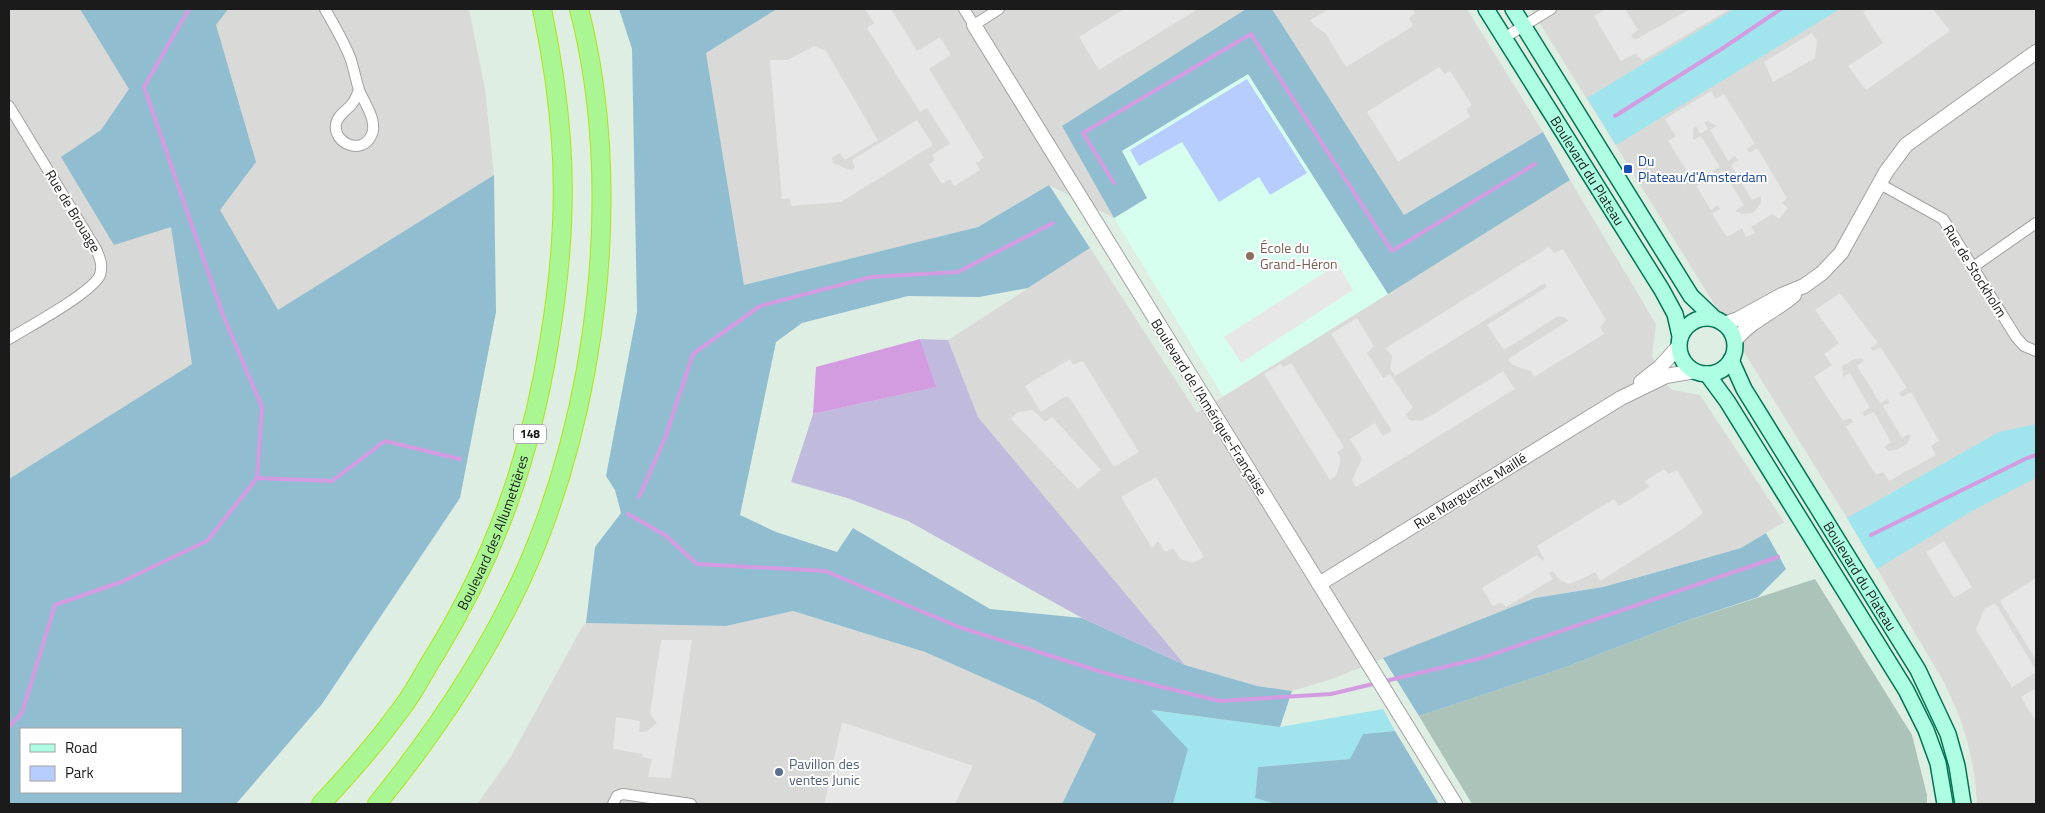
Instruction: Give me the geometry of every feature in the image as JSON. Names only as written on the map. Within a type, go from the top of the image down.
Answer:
[{"type":"highway","name":"Boulevard des Allumettières","points":[[321,804],[365,756],[406,702],[460,614],[480,576],[526,452],[553,321],[562,218],[561,141],[553,69],[542,9]]},
{"type":"highway","points":[[377,804],[439,724],[489,642],[533,551],[554,493],[572,430],[585,372],[593,318],[601,235],[598,118],[579,9]]},
{"type":"main road","name":"Boulevard du Plateau","points":[[1486,9],[1662,290],[1675,314],[1680,341]]},
{"type":"main road","name":"Boulevard du Plateau","points":[[1513,9],[1691,296],[1719,321]]},
{"type":"main road","points":[[1704,318],[1719,321],[1729,329],[1734,341],[1734,351],[1731,360],[1725,367],[1716,372],[1701,372],[1687,365],[1681,356],[1680,341],[1686,327],[1694,321],[1704,318]]},
{"type":"main road","name":"Boulevard du Plateau","points":[[1731,360],[1744,389],[1918,670],[1948,734],[1957,766],[1963,804]]},
{"type":"main road","name":"Boulevard du Plateau","points":[[1701,372],[1727,401],[1906,690],[1926,730],[1938,762],[1946,804]]},
{"type":"street","points":[[325,9],[351,59],[359,90],[370,113],[373,134],[368,142],[360,146],[352,146],[340,139],[335,126],[337,120],[353,102],[359,90]]},
{"type":"street","name":"Boulevard de l'Amérique-Française","points":[[964,9],[1455,804]]},
{"type":"street","points":[[974,25],[1000,9]]},
{"type":"street","points":[[1504,38],[1551,9]]},
{"type":"street","points":[[1734,341],[1744,330],[1781,306],[1822,273],[1841,253],[1895,158],[1919,135],[2036,52]]},
{"type":"street","name":"Rue de Brouage","points":[[9,106],[96,249],[102,268],[99,277],[87,290],[9,338]]},
{"type":"street","name":"Rue de Stockholm","points":[[1880,184],[1940,216],[2016,337],[2024,346],[2036,351]]},
{"type":"street","points":[[1973,267],[2036,223]]},
{"type":"street","points":[[1719,321],[1738,319],[1782,295],[1804,286]]},
{"type":"street","name":"Rue Marguerite Maillé","points":[[1621,398],[1660,367],[1680,341]]},
{"type":"street","name":"Rue Marguerite Maillé","points":[[1319,584],[1621,398],[1666,376],[1701,372]]},
{"type":"street","points":[[613,804],[617,796],[623,794],[691,804]]},
{"type":"shaded area","points":[[9,9],[469,9],[485,89],[494,175],[9,479]]},
{"type":"shaded area","points":[[80,9],[228,9],[216,25],[256,162],[220,210],[278,310],[494,175],[496,312],[460,498],[322,704],[236,804],[9,804],[9,479],[192,364],[171,227],[114,245],[61,157],[101,130],[129,89]]},
{"type":"shaded area","points":[[619,9],[777,9],[706,53],[744,285],[978,227],[1049,185],[1090,248],[1028,288],[979,297],[908,296],[802,323],[776,342],[740,515],[776,532],[837,552],[853,528],[990,609],[1082,618],[1185,665],[1257,686],[1292,691],[1280,727],[1151,710],[1188,749],[1173,804],[1062,804],[1096,734],[1036,701],[925,652],[793,611],[726,626],[586,623],[595,547],[621,513],[615,490],[606,476],[637,312],[632,49]]},
{"type":"shaded area","points":[[777,9],[1246,9],[1062,126],[1114,218],[1049,185],[978,227],[744,285],[706,53]]},
{"type":"shaded area","points":[[865,9],[891,9],[917,51],[940,37],[951,55],[929,69],[984,158],[976,163],[980,170],[954,186],[950,179],[942,184],[929,164],[935,160],[932,155],[950,144],[927,108],[920,112],[867,28],[874,23]]},
{"type":"shaded area","points":[[1124,9],[1198,9],[1099,70],[1079,37]]},
{"type":"shaded area","points":[[1246,9],[1272,9],[1404,215],[1543,132],[1570,180],[1388,294],[1248,74],[1122,151],[1147,198],[1114,218],[1062,126]]},
{"type":"shaded area","points":[[1272,9],[1467,9],[1543,132],[1404,215]]},
{"type":"shaded area","points":[[1329,9],[1413,9],[1415,13],[1409,18],[1413,26],[1346,67],[1326,34],[1310,20]]},
{"type":"shaded area","points":[[1531,9],[2036,9],[2036,804],[1977,804],[1975,778],[1969,748],[1960,718],[1945,684],[1847,518]]},
{"type":"shaded area","points":[[1606,9],[1625,9],[1638,30],[1631,35],[1635,40],[1690,9],[1730,9],[1642,61],[1636,53],[1621,61],[1594,16]]},
{"type":"shaded area","points":[[1734,9],[1840,9],[1616,145],[1587,98]]},
{"type":"shaded area","points":[[1867,9],[1933,9],[1950,31],[1866,90],[1848,66],[1883,43],[1863,12]]},
{"type":"shaded area","points":[[1812,33],[1817,40],[1815,58],[1773,82],[1764,62]]},
{"type":"shaded area","points":[[814,46],[826,51],[878,140],[845,160],[840,153],[832,158],[833,163],[850,170],[855,168],[852,160],[917,120],[933,145],[841,202],[791,206],[790,198],[782,199],[770,60],[788,60]]},
{"type":"shaded area","points":[[1439,67],[1445,74],[1450,71],[1472,105],[1466,109],[1470,117],[1398,162],[1367,112]]},
{"type":"shaded area","name":"École du Grand-Héron","points":[[1248,74],[1388,294],[1223,396],[1114,218],[1147,198],[1121,151]]},
{"type":"shaded area","points":[[1711,91],[1716,99],[1724,94],[1755,144],[1747,149],[1749,153],[1757,148],[1787,198],[1782,203],[1788,208],[1779,219],[1772,214],[1751,227],[1755,233],[1746,237],[1742,228],[1727,237],[1712,214],[1720,209],[1718,205],[1711,210],[1696,186],[1703,182],[1701,178],[1694,182],[1668,141],[1676,136],[1665,119]],"holes":[[[1708,121],[1717,126],[1710,130],[1728,161],[1735,156],[1738,160],[1731,165],[1752,200],[1761,196],[1761,203],[1753,213],[1742,214],[1735,211],[1744,205],[1723,171],[1715,175],[1712,171],[1720,167],[1701,136],[1693,140],[1693,129],[1696,126],[1700,134],[1708,129],[1704,122]]]},
{"type":"shaded area","points":[[1570,180],[1656,324],[1652,356],[1668,386],[1673,390],[1700,395],[1784,522],[1741,548],[1603,587],[1535,598],[1332,679],[1292,691],[1257,686],[1185,665],[978,417],[948,340],[1090,248],[1197,413]]},
{"type":"shaded area","points":[[1549,247],[1554,253],[1563,249],[1606,320],[1600,327],[1604,334],[1534,377],[1531,371],[1512,365],[1508,359],[1568,321],[1566,318],[1558,316],[1504,350],[1487,325],[1547,287],[1545,283],[1395,376],[1390,368],[1392,356],[1386,348]]},
{"type":"shaded area","points":[[1338,264],[1353,290],[1241,363],[1224,337]]},
{"type":"shaded area","points":[[1840,293],[1878,343],[1870,348],[1873,351],[1881,348],[1907,388],[1899,393],[1902,397],[1911,392],[1939,441],[1931,446],[1936,455],[1889,481],[1883,472],[1876,475],[1846,427],[1853,422],[1851,418],[1843,421],[1814,377],[1832,365],[1824,354],[1839,343],[1815,310]],"holes":[[[1862,358],[1864,361],[1857,366],[1880,403],[1888,399],[1889,403],[1883,406],[1902,438],[1909,434],[1911,436],[1907,444],[1896,450],[1888,451],[1884,447],[1891,442],[1874,412],[1864,416],[1862,412],[1870,408],[1850,373],[1843,377],[1842,366],[1855,359]]]},
{"type":"shaded area","points":[[1357,318],[1374,346],[1367,353],[1383,378],[1390,374],[1413,408],[1406,414],[1409,420],[1422,421],[1503,371],[1515,389],[1356,487],[1352,480],[1362,459],[1350,439],[1375,423],[1383,436],[1392,431],[1331,334]]},
{"type":"shaded area","points":[[920,339],[948,340],[978,417],[1185,665],[1082,618],[908,521],[847,498],[791,482],[813,414],[935,387]]},
{"type":"shaded area","points":[[920,339],[936,387],[813,414],[816,367]]},
{"type":"shaded area","points":[[1070,359],[1073,365],[1083,361],[1139,452],[1114,467],[1069,397],[1064,397],[1041,412],[1025,386]]},
{"type":"shaded area","points":[[1291,363],[1344,447],[1337,452],[1341,459],[1336,476],[1330,480],[1264,374],[1280,364],[1284,367]]},
{"type":"shaded area","points":[[1033,410],[1045,422],[1052,417],[1101,470],[1078,489],[1011,419],[1018,412]]},
{"type":"shaded area","points":[[2036,424],[2036,478],[1972,511],[1877,569],[1847,518],[1999,432]]},
{"type":"shaded area","points":[[1664,469],[1669,474],[1677,470],[1703,513],[1684,528],[1600,581],[1595,572],[1568,584],[1560,580],[1553,571],[1549,573],[1553,579],[1506,607],[1501,602],[1493,606],[1482,588],[1537,555],[1542,561],[1544,559],[1537,546],[1614,499],[1619,506],[1649,487],[1645,481]]},
{"type":"shaded area","points":[[1156,477],[1204,557],[1193,563],[1180,559],[1173,548],[1165,552],[1158,541],[1152,548],[1121,497]]},
{"type":"shaded area","points":[[1766,533],[1786,569],[1758,597],[1683,622],[1563,668],[1419,716],[1383,658],[1535,598],[1603,587],[1664,570],[1741,548]]},
{"type":"shaded area","points":[[1944,541],[1972,587],[1954,598],[1926,552]]},
{"type":"shaded area","points":[[2036,578],[2036,660],[2000,601]]},
{"type":"shaded area","points":[[1815,579],[1912,735],[1927,795],[1927,804],[1472,804],[1419,716],[1563,668],[1683,622]]},
{"type":"shaded area","points":[[1995,603],[2036,670],[2036,672],[2012,687],[1976,630],[1984,609]]},
{"type":"shaded area","points":[[793,611],[925,652],[1036,701],[1096,734],[1062,804],[477,804],[510,758],[586,623],[726,626]]},
{"type":"shaded area","points":[[661,640],[692,640],[671,778],[648,777],[652,759],[642,757],[643,754],[613,749],[616,717],[640,721],[639,732],[646,732],[657,723],[650,714]]},
{"type":"shaded area","points":[[2036,688],[2036,722],[2021,697]]},
{"type":"shaded area","points":[[1383,709],[1395,731],[1363,734],[1351,759],[1258,767],[1255,798],[1275,804],[1173,804],[1187,749],[1150,710],[1280,727]]},
{"type":"shaded area","points":[[842,722],[973,766],[955,804],[824,804]]},
{"type":"shaded area","points":[[1395,731],[1439,804],[1275,804],[1255,798],[1258,767],[1350,759],[1363,734]]},
{"type":"green space","points":[[1247,79],[1307,173],[1270,195],[1259,177],[1219,202],[1182,142],[1139,166],[1130,150]]},
{"type":"waterway","points":[[189,9],[144,87],[223,315],[262,407],[257,478]]},
{"type":"waterway","points":[[1615,116],[1781,9]]},
{"type":"waterway","points":[[1114,183],[1083,133],[1251,34],[1392,251],[1535,164]]},
{"type":"waterway","points":[[639,497],[665,438],[693,354],[760,306],[871,277],[958,272],[1053,223]]},
{"type":"waterway","points":[[9,727],[22,713],[55,605],[121,582],[207,541],[257,478],[332,481],[385,441],[460,459]]},
{"type":"waterway","points":[[1871,535],[2036,455]]},
{"type":"waterway","points":[[628,514],[665,535],[697,564],[825,571],[959,627],[1105,673],[1220,701],[1331,694],[1482,658],[1778,557]]},
{"type":"place","name":"Du Plateau/d'Amsterdam","points":[[1628,169]]},
{"type":"place","name":"École du Grand-Héron","points":[[1250,256]]},
{"type":"place","name":"Pavillon des ventes Junic","points":[[779,772]]}]
